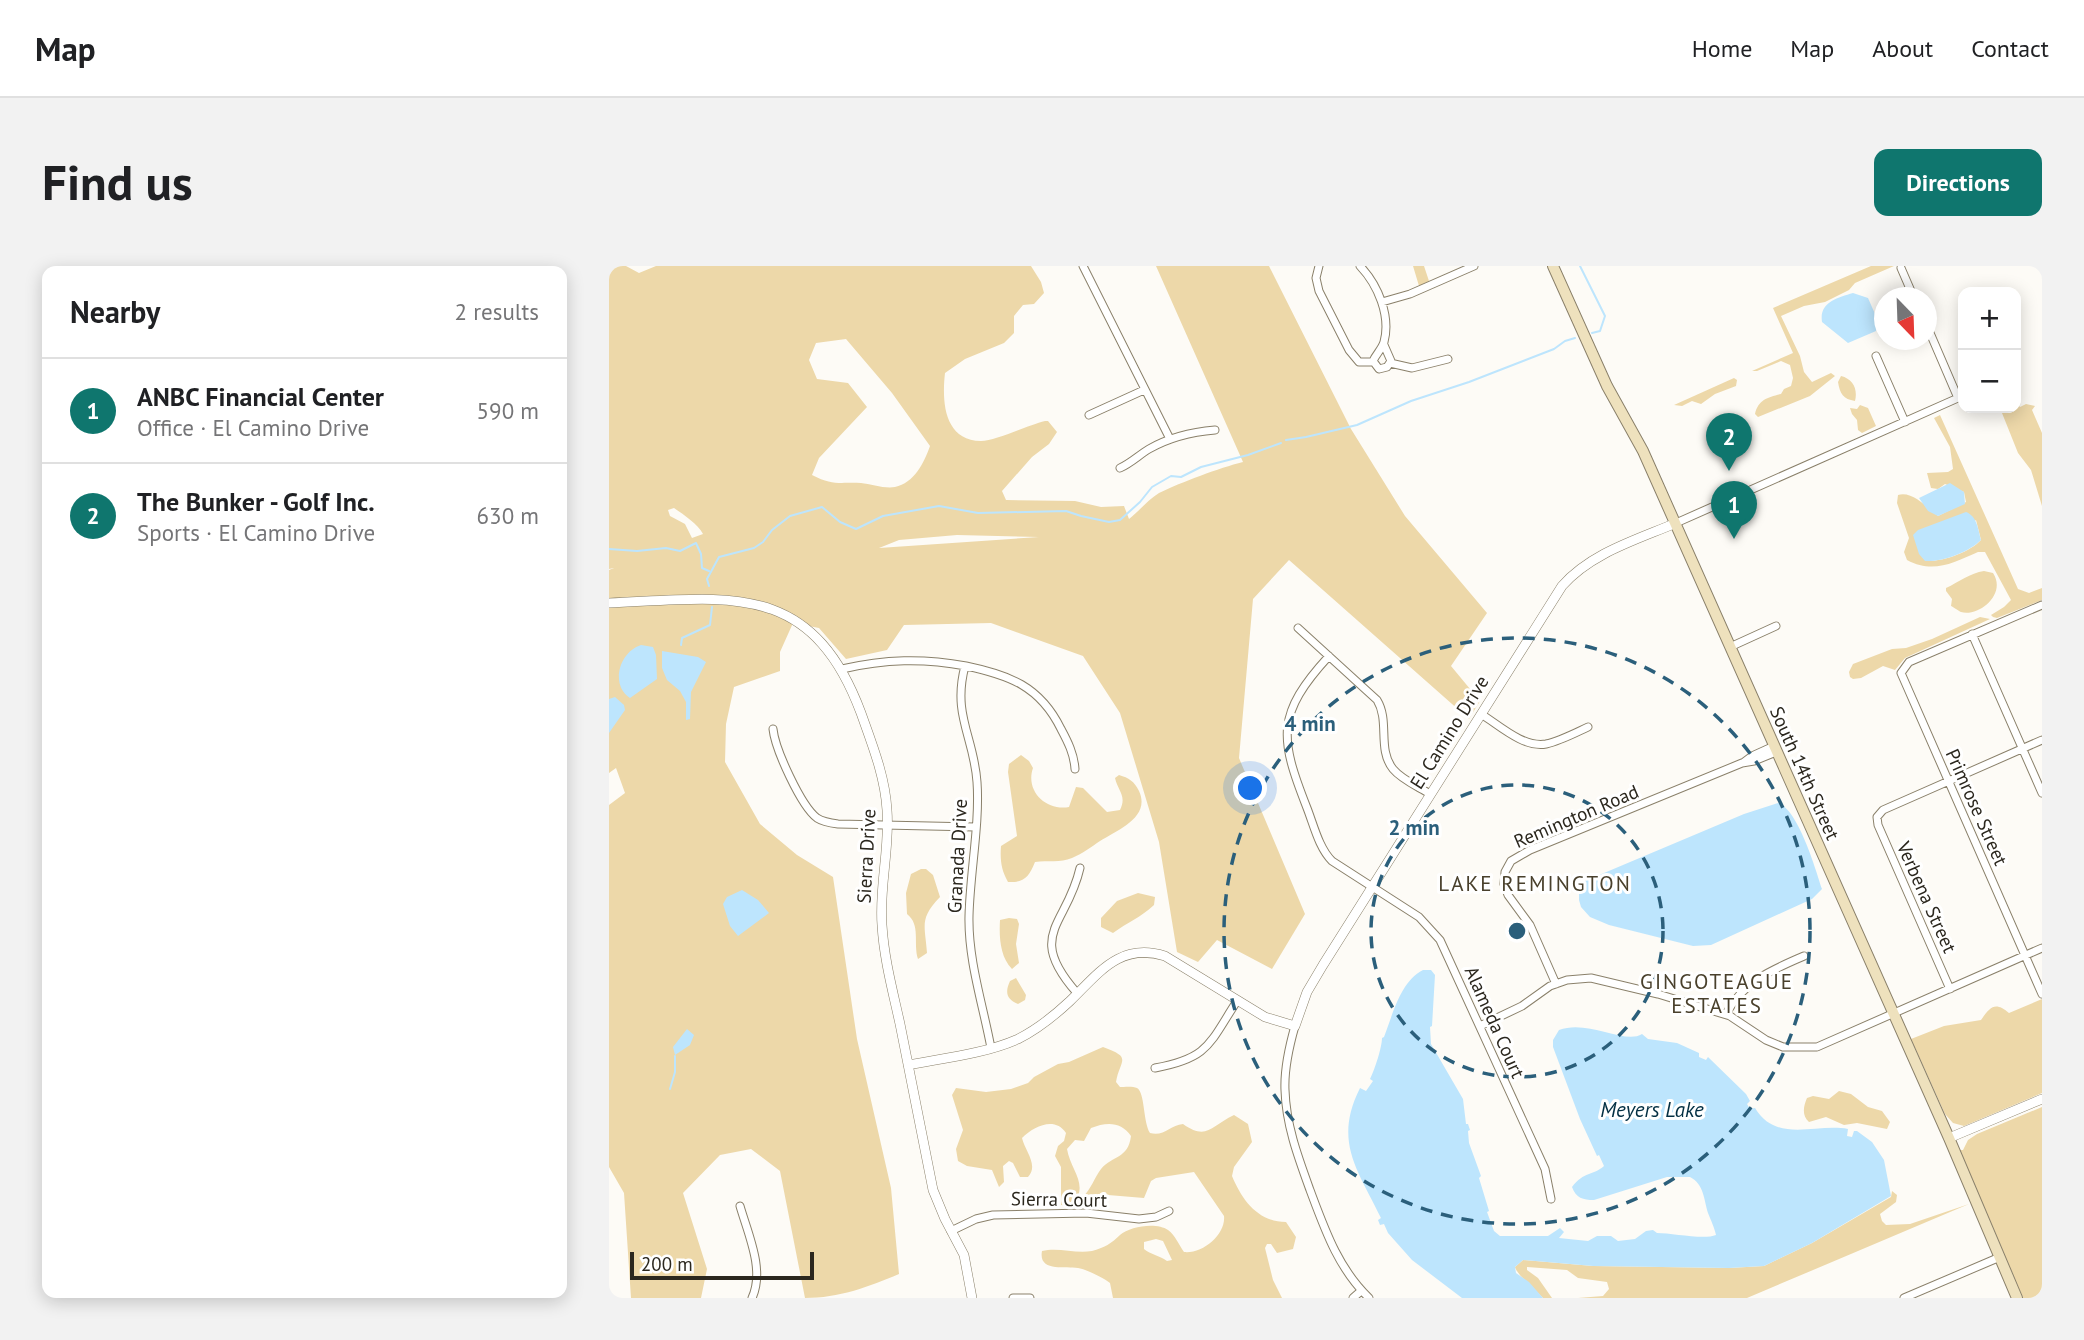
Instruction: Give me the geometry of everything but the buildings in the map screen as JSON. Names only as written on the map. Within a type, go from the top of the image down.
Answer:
[{"type":"main road","name":"South 14th Street","points":[[1553,266],[1607,386],[1643,451],[1676,523],[1949,1138],[2017,1298]]},
{"type":"street","points":[[1083,266],[1170,439]]},
{"type":"street","points":[[1319,266],[1317,285],[1349,350],[1359,362],[1373,362],[1379,369],[1390,363],[1384,345],[1386,323],[1382,302],[1360,266]]},
{"type":"street","points":[[1382,302],[1410,294],[1474,266]]},
{"type":"street","points":[[1901,268],[1909,287]]},
{"type":"street","points":[[1373,362],[1384,345]]},
{"type":"street","name":"El Camino Drive","points":[[1369,1298],[1345,1270],[1332,1247],[1291,1133],[1287,1113],[1285,1076],[1294,1026],[1311,985],[1570,577],[1596,559],[1958,398],[1937,349]]},
{"type":"street","points":[[1876,356],[1905,422]]},
{"type":"street","points":[[1390,363],[1412,368],[1448,359]]},
{"type":"street","points":[[1089,415],[1144,390]]},
{"type":"street","points":[[1120,468],[1170,439],[1189,433],[1215,430]]},
{"type":"street","name":"Sierra Drive","points":[[609,603],[725,599],[762,605],[790,617],[807,629],[829,650],[842,669],[854,694],[879,764],[886,797],[888,825],[881,892],[882,935],[933,1190],[964,1255],[972,1298]]},
{"type":"street","points":[[2042,605],[1972,634],[2042,793]]},
{"type":"street","points":[[1730,647],[1776,626]]},
{"type":"street","points":[[1298,628],[1380,705],[1385,753],[1393,769],[1430,794]]},
{"type":"street","name":"Primrose Street","points":[[1972,634],[1909,662],[1901,671],[1903,681],[2042,994]]},
{"type":"street","name":"Alameda Court","points":[[1329,656],[1303,685],[1290,712],[1287,736],[1290,761],[1325,853],[1332,861],[1419,917],[1434,931],[1445,949],[1545,1169],[1551,1199]]},
{"type":"street","points":[[842,669],[884,660],[932,660],[1006,676],[1038,696],[1058,722],[1071,748],[1075,769]]},
{"type":"street","name":"Granada Drive","points":[[965,666],[961,683],[961,707],[976,770],[977,794],[969,915],[970,938],[991,1048]]},
{"type":"street","points":[[1481,714],[1524,740],[1536,744],[1549,743],[1588,727]]},
{"type":"street","points":[[772,729],[777,751],[804,802],[814,815],[823,821],[838,824],[975,827]]},
{"type":"street","points":[[1948,780],[2042,740]]},
{"type":"street","name":"Remington Road","points":[[1556,984],[1529,925],[1506,891],[1503,878],[1511,861],[1521,854],[1754,761],[1775,749]]},
{"type":"street","name":"Verbena Street","points":[[1948,780],[1883,810],[1877,817],[1878,825],[1950,989]]},
{"type":"street","points":[[1077,993],[1057,967],[1053,957],[1052,935],[1059,914],[1074,889],[1080,868]]},
{"type":"street","points":[[1480,1026],[1522,1006],[1556,984],[1583,977],[1600,979],[1726,1014],[1775,1045],[1799,1049],[1826,1044],[2042,948]]},
{"type":"street","points":[[908,1065],[991,1048],[1033,1031],[1112,961],[1128,954],[1145,952],[1170,959],[1237,1001],[1271,1019],[1294,1026]]},
{"type":"street","points":[[1726,1014],[1749,984],[1804,956]]},
{"type":"street","points":[[1155,1068],[1184,1062],[1199,1054],[1209,1044],[1237,1001]]},
{"type":"street","points":[[1949,1138],[2042,1099]]},
{"type":"street","points":[[740,1206],[757,1271],[757,1286],[752,1298]]},
{"type":"street","name":"Sierra Court","points":[[951,1231],[993,1215],[1086,1213],[1139,1219],[1156,1217],[1168,1211]]},
{"type":"street","points":[[1904,1298],[2000,1257]]},
{"type":"street","points":[[1353,1298],[1361,1291]]},
{"type":"street","points":[[1013,1298],[1030,1298]]},
{"type":"shaded area","points":[[609,266],[626,266],[639,273],[656,266],[1031,266],[1044,293],[1034,304],[1023,305],[1014,316],[1014,333],[1004,343],[965,359],[945,373],[944,395],[948,417],[959,434],[981,441],[1048,421],[1057,432],[1049,444],[1032,457],[1002,491],[1006,500],[1075,501],[1101,507],[1124,506],[1129,519],[1159,493],[1243,462],[1156,266],[1269,266],[1351,429],[1405,516],[1487,613],[1451,666],[1480,701],[1469,719],[1289,560],[1253,599],[1239,758],[1305,914],[1272,969],[1217,940],[1198,962],[1177,952],[1159,842],[1120,713],[1083,656],[991,623],[904,625],[887,650],[846,659],[819,628],[793,623],[780,652],[780,671],[734,687],[726,724],[725,762],[760,824],[797,855],[833,877],[857,1039],[891,1188],[899,1274],[853,1291],[805,1298],[780,1171],[751,1149],[720,1155],[683,1193],[707,1269],[701,1298],[631,1298],[624,1193],[609,1167],[609,805],[625,793],[616,768],[609,773],[609,570],[614,568],[609,569]],"holes":[[[846,339],[892,393],[930,446],[913,477],[902,485],[887,487],[836,483],[812,475],[819,458],[867,407],[848,383],[817,379],[809,360],[816,343]],[[674,508],[694,523],[703,534],[692,538],[685,524],[670,516],[668,510]],[[957,535],[1039,537],[879,548],[899,540]]]},
{"type":"shaded area","points":[[1413,266],[1424,266],[1429,281],[1419,286]]},
{"type":"shaded area","points":[[1871,266],[1894,266],[1855,283],[1849,290],[1825,302],[1804,306],[1781,316],[1800,356],[1804,372],[1812,382],[1831,373],[1835,376],[1810,396],[1758,417],[1755,414],[1756,409],[1761,402],[1781,394],[1791,386],[1793,378],[1790,365],[1781,361],[1752,371],[1793,353],[1773,308]]},
{"type":"shaded area","points":[[1841,376],[1854,385],[1855,401],[1841,393],[1838,382]]},
{"type":"shaded area","points":[[1734,378],[1737,380],[1736,386],[1715,394],[1701,404],[1692,401],[1682,406],[1674,405]]},
{"type":"shaded area","points":[[2026,404],[2035,406],[2032,410],[2042,433],[2042,506],[2031,470],[2018,453],[2002,413],[2021,413],[2021,406]]},
{"type":"shaded area","points":[[1860,405],[1868,408],[1876,426],[1862,433],[1858,430],[1857,420],[1850,408],[1857,409]]},
{"type":"shaded area","points":[[1940,415],[2018,589],[2029,593],[2042,588],[2042,600],[1997,618],[1993,617],[1991,615],[2011,600],[1985,552],[1934,567],[1907,560],[1904,552],[1909,538],[1897,503],[1898,495],[1909,495],[1938,516],[1966,502],[1964,492],[1945,484],[1938,489],[1931,488],[1927,473],[1948,472],[1953,469],[1950,447],[1934,418]],"holes":[[[1976,520],[1981,540],[1956,555],[1925,561]]]},
{"type":"shaded area","points":[[1984,571],[1993,573],[1996,581],[1994,596],[1989,602],[1968,613],[1960,612],[1951,606],[1952,599],[1946,588]]},
{"type":"shaded area","points":[[1980,617],[1990,619],[1905,658],[1895,670],[1883,666],[1861,678],[1850,677],[1853,664],[1892,649],[1906,648],[1932,639]]},
{"type":"shaded area","points":[[1021,755],[1033,768],[1031,776],[1035,792],[1039,798],[1053,806],[1069,807],[1076,787],[1083,788],[1107,812],[1120,810],[1122,797],[1115,778],[1119,775],[1131,780],[1139,791],[1141,808],[1131,822],[1072,858],[1035,862],[1025,878],[1008,882],[1001,864],[1001,846],[1017,836],[1008,772],[1009,764]]},
{"type":"shaded area","points":[[926,869],[933,875],[940,897],[926,917],[927,953],[918,959],[914,923],[907,914],[906,893],[911,874]]},
{"type":"shaded area","points":[[1138,893],[1155,897],[1154,905],[1113,933],[1101,927],[1101,918],[1117,901]]},
{"type":"shaded area","points":[[1017,919],[1019,924],[1016,944],[1019,963],[1012,969],[1003,953],[1000,933],[1000,920]]},
{"type":"shaded area","points":[[1016,978],[1026,995],[1025,1000],[1018,1004],[1011,1000],[1007,992],[1010,981]]},
{"type":"shaded area","points":[[2042,999],[2042,1093],[1964,1126],[1953,1123],[1945,1114],[1911,1039],[1944,1026],[1981,1020],[1993,1007],[2000,1007],[2009,1013]]},
{"type":"shaded area","points":[[1103,1047],[1118,1054],[1122,1060],[1116,1082],[1120,1087],[1135,1087],[1140,1091],[1150,1133],[1163,1132],[1183,1124],[1204,1132],[1234,1115],[1248,1124],[1252,1142],[1234,1167],[1232,1176],[1252,1208],[1267,1218],[1286,1222],[1296,1237],[1293,1249],[1277,1253],[1271,1244],[1267,1244],[1265,1248],[1273,1280],[1282,1298],[1113,1298],[1110,1283],[1099,1276],[1081,1269],[1054,1267],[1044,1262],[1042,1251],[1092,1251],[1107,1245],[1130,1229],[1144,1226],[1157,1226],[1168,1230],[1184,1252],[1191,1252],[1212,1242],[1224,1223],[1224,1216],[1194,1172],[1156,1178],[1151,1181],[1144,1198],[1108,1195],[1099,1205],[1086,1205],[1082,1198],[1099,1172],[1127,1149],[1131,1136],[1118,1125],[1091,1128],[1084,1141],[1075,1140],[1067,1149],[1079,1184],[1077,1198],[1072,1206],[1061,1205],[1061,1167],[1055,1156],[1066,1133],[1056,1125],[1038,1127],[1022,1138],[1032,1163],[1028,1177],[1020,1177],[1013,1163],[1009,1161],[1003,1166],[1004,1182],[999,1187],[992,1170],[967,1166],[958,1161],[956,1149],[963,1130],[952,1095],[956,1088],[986,1092],[1011,1089],[1028,1083],[1058,1064]],"holes":[[[1156,1239],[1163,1241],[1172,1260],[1167,1261],[1144,1249],[1144,1242]]]},
{"type":"shaded area","points":[[1839,1091],[1851,1094],[1868,1107],[1882,1111],[1890,1122],[1887,1129],[1857,1123],[1844,1125],[1826,1117],[1809,1122],[1804,1111],[1807,1098],[1813,1096],[1829,1099]]},
{"type":"shaded area","points":[[2042,1107],[2042,1298],[2023,1298],[1960,1150],[1977,1134]]},
{"type":"shaded area","points":[[1892,1191],[1897,1195],[1896,1202],[1880,1214],[1886,1225],[1910,1224],[1969,1204],[1747,1298],[1578,1298],[1603,1296],[1609,1289],[1607,1282],[1578,1278],[1567,1270],[1527,1267],[1552,1298],[1543,1298],[1515,1267],[1523,1260],[1593,1266],[1764,1266],[1812,1243],[1891,1197]]},
{"type":"water","points":[[1853,293],[1868,298],[1874,312],[1874,332],[1848,343],[1822,322],[1826,305]]},
{"type":"water","points":[[1950,483],[1964,492],[1965,504],[1938,516],[1928,511],[1919,498]]},
{"type":"water","points":[[1966,512],[1975,520],[1981,540],[1955,555],[1925,561],[1919,554],[1913,535],[1918,530]]},
{"type":"water","points":[[641,645],[653,647],[657,679],[630,698],[620,685],[620,669],[627,654]]},
{"type":"water","points":[[662,651],[698,657],[706,662],[691,692],[690,719],[686,720],[686,702],[680,691],[667,680],[662,668]]},
{"type":"water","points":[[615,697],[624,705],[625,710],[609,733],[609,699]]},
{"type":"water","points":[[1778,803],[1792,816],[1811,855],[1822,889],[1812,899],[1711,945],[1693,946],[1609,925],[1590,917],[1581,907],[1579,891],[1585,881],[1744,814]]},
{"type":"water","points":[[742,890],[758,900],[769,913],[738,936],[730,926],[723,904],[727,897]]},
{"type":"water","name":"Meyers Lake","points":[[1423,970],[1431,970],[1435,975],[1431,1044],[1463,1099],[1466,1124],[1470,1130],[1469,1143],[1481,1176],[1479,1178],[1489,1211],[1487,1212],[1494,1231],[1500,1236],[1548,1236],[1560,1228],[1564,1232],[1559,1238],[1588,1241],[1597,1236],[1611,1236],[1618,1241],[1635,1239],[1646,1231],[1653,1230],[1657,1233],[1696,1237],[1716,1235],[1701,1188],[1690,1177],[1667,1177],[1594,1200],[1583,1199],[1576,1194],[1572,1187],[1576,1182],[1604,1166],[1580,1119],[1553,1047],[1553,1040],[1559,1030],[1570,1027],[1635,1037],[1642,1034],[1648,1039],[1677,1043],[1699,1053],[1699,1057],[1706,1060],[1708,1057],[1746,1094],[1750,1109],[1755,1108],[1774,1126],[1797,1130],[1848,1129],[1847,1136],[1852,1137],[1854,1131],[1857,1131],[1872,1142],[1884,1160],[1891,1196],[1812,1243],[1764,1266],[1593,1266],[1523,1260],[1515,1267],[1516,1273],[1529,1282],[1543,1298],[1462,1298],[1412,1260],[1388,1233],[1384,1224],[1380,1225],[1378,1220],[1381,1218],[1357,1170],[1349,1140],[1352,1107],[1360,1088],[1366,1091],[1373,1081],[1370,1079],[1382,1038],[1398,999],[1408,982]]},
{"type":"water","points":[[687,1029],[694,1035],[690,1045],[675,1055],[673,1047]]},
{"type":"waterway","points":[[1580,266],[1605,316],[1600,331],[1592,333]]},
{"type":"waterway","points":[[1286,440],[1357,425],[1411,401],[1554,349],[1575,338]]},
{"type":"waterway","points":[[709,586],[707,579],[719,557],[754,548],[790,516],[822,507],[840,522],[856,529],[883,516],[939,506],[978,513],[1066,511],[1109,522],[1120,520],[1152,487],[1171,476],[1181,477],[1201,467],[1281,443]]},
{"type":"waterway","points":[[609,549],[637,551],[666,548],[680,551],[696,543],[701,554],[702,568],[709,571]]},
{"type":"waterway","points":[[681,645],[682,638],[710,625],[712,607]]},
{"type":"waterway","points":[[670,1089],[675,1072],[675,1056]]},
{"type":"place","name":"The Bunker - Golf Inc.","points":[[1729,471]]},
{"type":"place","name":"ANBC Financial Center","points":[[1734,539]]},
{"type":"district","name":"LAKE REMINGTON","points":[[1535,884]]},
{"type":"district","name":"GINGOTEAGUE ESTATES","points":[[1717,994]]}]
